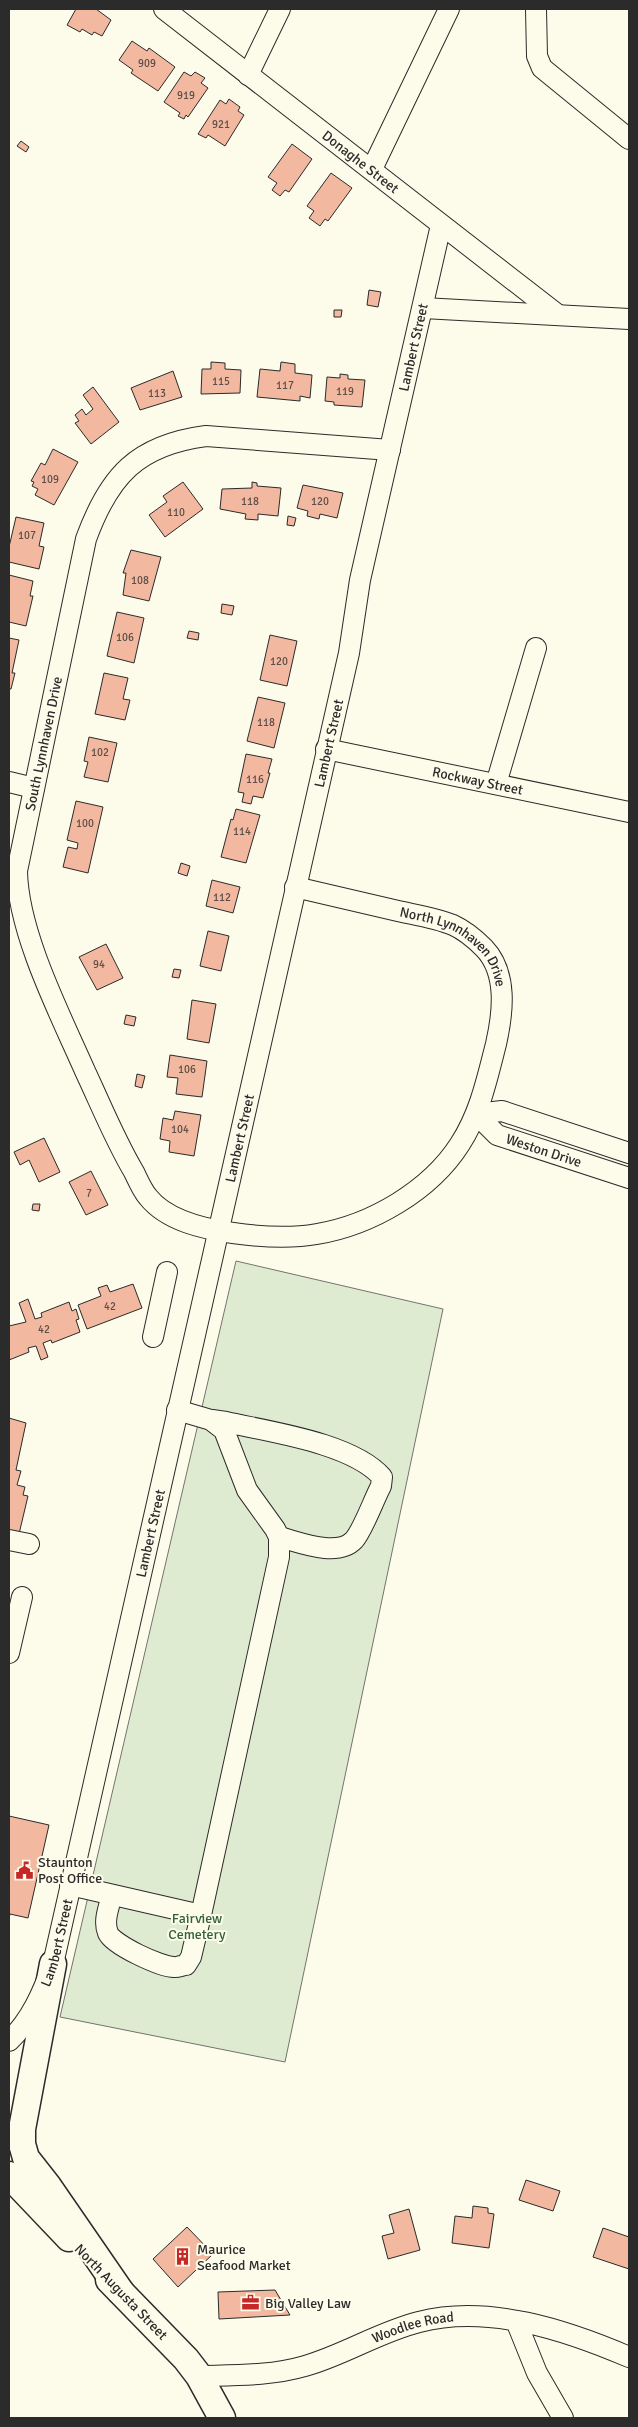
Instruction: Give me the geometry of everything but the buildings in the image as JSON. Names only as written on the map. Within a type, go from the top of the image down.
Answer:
[{"type":"main road","points":[[53,1964],[22,2129],[22,2144],[26,2158],[48,2186],[120,2292]]},
{"type":"main road","name":"North Augusta Street","points":[[9,2175],[186,2359],[199,2376],[222,2418]]},
{"type":"street","name":"Donaghe Street","points":[[164,9],[558,314]]},
{"type":"street","points":[[248,75],[280,9]]},
{"type":"street","points":[[372,170],[449,9]]},
{"type":"street","points":[[536,9],[536,48],[542,68],[629,140]]},
{"type":"street","name":"Lambert Street","points":[[9,2041],[24,2024],[38,2000],[53,1964],[349,653],[360,580],[441,225]]},
{"type":"street","points":[[423,308],[629,319]]},
{"type":"street","name":"South Lynnhaven Drive","points":[[217,1231],[184,1221],[162,1209],[148,1196],[125,1158],[44,978],[22,910],[17,874],[86,539],[103,498],[130,466],[160,447],[190,438],[206,436],[390,450]]},
{"type":"street","points":[[496,784],[536,648]]},
{"type":"street","name":"Rockway Street","points":[[326,749],[629,812]]},
{"type":"street","points":[[9,782],[34,788]]},
{"type":"street","name":"North Lynnhaven Drive","points":[[217,1231],[261,1237],[291,1237],[317,1234],[370,1218],[417,1190],[432,1176],[460,1144],[476,1114],[485,1087],[501,1016],[501,986],[493,960],[486,950],[467,933],[452,924],[295,887]]},
{"type":"street","name":"Weston Drive","points":[[476,1114],[502,1111],[628,1153]]},
{"type":"street","name":"Weston Drive","points":[[476,1114],[497,1135],[626,1181]]},
{"type":"street","points":[[626,1181],[628,1153]]},
{"type":"street","points":[[153,1337],[167,1272]]},
{"type":"street","points":[[177,1410],[338,1449],[377,1471],[382,1477],[381,1486],[354,1540],[343,1546],[330,1549],[279,1537]]},
{"type":"street","points":[[112,1895],[106,1921],[109,1935],[122,1946],[148,1959],[174,1967],[186,1965],[191,1957],[279,1556],[279,1537],[273,1524],[247,1490],[236,1465],[227,1434],[221,1426],[212,1420]]},
{"type":"street","points":[[9,1540],[29,1544]]},
{"type":"street","points":[[9,1653],[22,1597]]},
{"type":"street","points":[[70,1886],[200,1915]]},
{"type":"street","name":"Woodlee Road","points":[[199,2376],[263,2374],[306,2366],[392,2330],[428,2320],[456,2317],[516,2321],[591,2342],[629,2358]]},
{"type":"street","points":[[516,2321],[536,2373],[563,2418]]},
{"type":"green space","name":"Fairview Cemetery","points":[[236,1261],[443,1309],[285,2062],[60,2017]]},
{"type":"place","name":"Staunton Post Office","points":[[24,1870]]},
{"type":"place","name":"Maurice Seafood Market","points":[[183,2257]]},
{"type":"place","name":"Big Valley Law","points":[[251,2303]]}]
